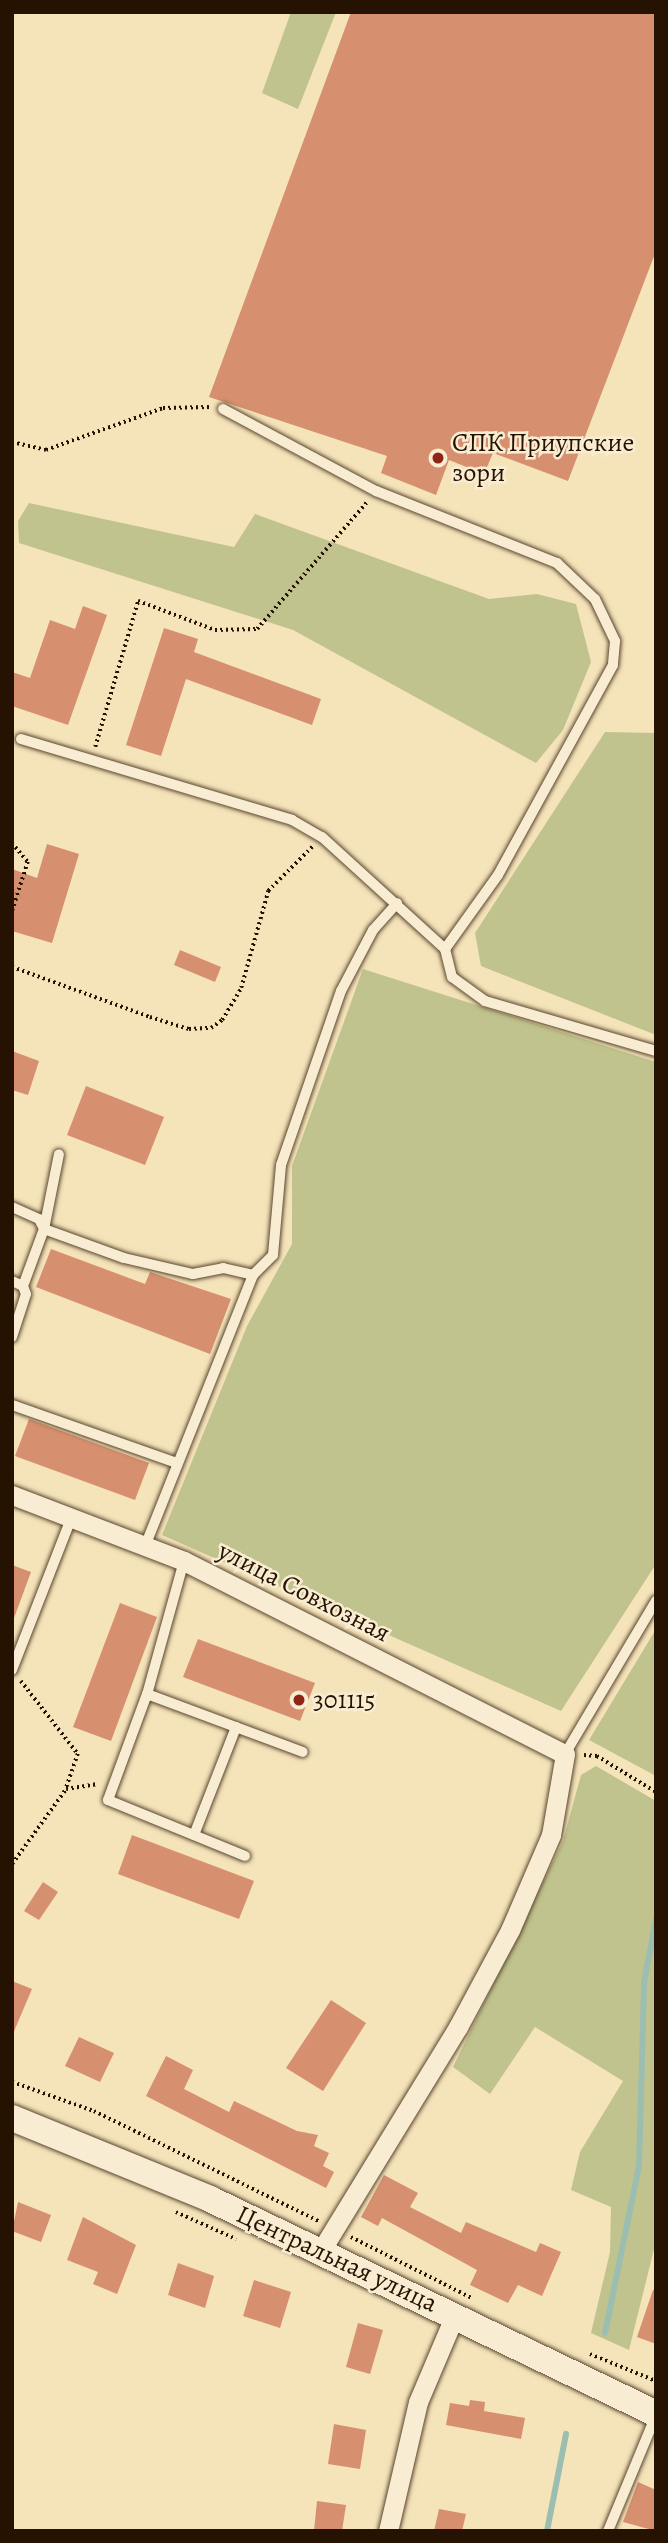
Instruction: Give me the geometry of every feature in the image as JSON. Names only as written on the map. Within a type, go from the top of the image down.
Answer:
[{"type":"main road","name":"Центральная улица","points":[[12,2118],[100,2150],[455,2315],[656,2415]]},
{"type":"street","name":"улица Совхозная","points":[[12,1495],[71,1519],[146,1544],[184,1561],[565,1754]]},
{"type":"street","points":[[320,2252],[331,2227],[458,2027],[510,1930],[551,1835],[565,1754]]},
{"type":"street","points":[[388,2531],[418,2402],[455,2315]]},
{"type":"lane","points":[[223,409],[376,491],[556,563],[595,599],[615,641],[613,666],[498,875],[445,949]]},
{"type":"lane","points":[[21,739],[269,812],[322,837],[445,949],[452,977],[485,1001],[656,1051]]},
{"type":"lane","points":[[146,1544],[253,1275],[273,1255],[280,1171],[341,991],[373,930],[397,903]]},
{"type":"lane","points":[[12,1337],[26,1294],[23,1286],[44,1229],[59,1154]]},
{"type":"lane","points":[[12,1207],[38,1219],[44,1229],[124,1258],[193,1274],[223,1268],[253,1275]]},
{"type":"lane","points":[[12,1281],[23,1286]]},
{"type":"lane","points":[[12,1405],[177,1463]]},
{"type":"lane","points":[[12,1670],[71,1519]]},
{"type":"lane","points":[[184,1561],[148,1694],[108,1800],[245,1856]]},
{"type":"lane","points":[[565,1754],[656,1601]]},
{"type":"lane","points":[[148,1694],[303,1752]]},
{"type":"lane","points":[[194,1835],[236,1727]]},
{"type":"lane","points":[[608,2531],[656,2415]]},
{"type":"path","points":[[12,442],[46,450],[163,408],[223,409]]},
{"type":"path","points":[[92,758],[138,601],[215,630],[257,629],[352,525],[376,491]]},
{"type":"path","points":[[12,967],[189,1029],[211,1028],[222,1020],[241,988],[268,891],[322,837]]},
{"type":"path","points":[[12,843],[28,862],[12,912]]},
{"type":"path","points":[[12,1670],[78,1754],[66,1790],[12,1864]]},
{"type":"path","points":[[565,1754],[597,1756],[656,1792]]},
{"type":"path","points":[[66,1790],[115,1781]]},
{"type":"path","points":[[12,2081],[94,2111],[477,2300]]},
{"type":"path","points":[[586,2353],[656,2381]]},
{"type":"green space","points":[[291,12],[336,12],[298,109],[262,93]]},
{"type":"green space","points":[[29,503],[234,547],[255,514],[489,599],[537,594],[576,604],[591,662],[563,730],[536,763],[293,630],[19,543],[18,521]]},
{"type":"green space","points":[[605,732],[656,733],[656,1035],[481,966],[475,933]]},
{"type":"green space","points":[[363,969],[656,1062],[656,1564],[561,1711],[162,1535],[247,1326],[292,1244],[292,1166]]},
{"type":"green space","points":[[656,1629],[656,1776],[589,1740]]},
{"type":"green space","points":[[596,1766],[656,1801],[656,2241],[629,2350],[591,2333],[610,2252],[611,2207],[571,2190],[580,2152],[623,2081],[535,2027],[490,2094],[453,2067],[563,1841],[581,1775]]},
{"type":"building","points":[[351,12],[656,12],[656,251],[568,481],[493,453],[484,474],[449,460],[436,495],[381,473],[387,456],[209,397]]},
{"type":"building","points":[[83,606],[107,615],[68,725],[12,706],[12,672],[30,678],[50,620],[75,629]]},
{"type":"building","points":[[164,628],[198,639],[194,652],[321,699],[312,725],[186,679],[161,756],[126,745]]},
{"type":"building","points":[[47,844],[79,854],[52,943],[12,931],[12,869],[37,878]]},
{"type":"building","points":[[180,950],[221,967],[215,982],[174,965]]},
{"type":"building","points":[[12,1051],[39,1061],[28,1095],[12,1090]]},
{"type":"building","points":[[86,1086],[164,1117],[145,1165],[67,1135]]},
{"type":"building","points":[[51,1249],[145,1284],[150,1272],[231,1299],[210,1354],[36,1287]]},
{"type":"building","points":[[29,1419],[149,1463],[135,1500],[15,1456]]},
{"type":"building","points":[[12,1565],[31,1572],[14,1618],[12,1618]]},
{"type":"building","points":[[120,1603],[157,1617],[111,1741],[73,1727]]},
{"type":"building","points":[[198,1639],[315,1683],[300,1721],[183,1677]]},
{"type":"building","points":[[132,1835],[254,1881],[239,1919],[118,1874]]},
{"type":"building","points":[[43,1882],[58,1892],[39,1920],[24,1911]]},
{"type":"building","points":[[12,1981],[32,1989],[12,2036]]},
{"type":"building","points":[[331,2000],[366,2023],[323,2091],[286,2068]]},
{"type":"building","points":[[79,2037],[114,2053],[100,2082],[65,2066]]},
{"type":"building","points":[[166,2056],[193,2070],[184,2089],[229,2112],[234,2101],[297,2131],[318,2135],[314,2146],[329,2153],[323,2166],[334,2172],[326,2188],[146,2096]]},
{"type":"building","points":[[384,2175],[418,2193],[410,2207],[461,2233],[466,2222],[536,2252],[540,2243],[561,2252],[542,2296],[518,2285],[508,2303],[470,2285],[477,2270],[382,2218],[378,2226],[361,2217]]},
{"type":"building","points":[[18,2202],[51,2215],[41,2242],[12,2231]]},
{"type":"building","points":[[83,2217],[136,2245],[117,2294],[93,2284],[98,2272],[67,2260]]},
{"type":"building","points":[[178,2263],[214,2276],[205,2308],[168,2295]]},
{"type":"building","points":[[254,2280],[291,2292],[280,2328],[243,2316]]},
{"type":"building","points":[[653,2290],[656,2291],[656,2344],[637,2337]]},
{"type":"building","points":[[358,2323],[383,2330],[370,2374],[346,2367]]},
{"type":"building","points":[[470,2400],[485,2402],[484,2411],[525,2418],[521,2439],[446,2425],[450,2403],[469,2406]]},
{"type":"building","points":[[334,2424],[366,2430],[360,2469],[328,2464]]},
{"type":"building","points":[[638,2482],[656,2490],[656,2531],[623,2522]]},
{"type":"building","points":[[317,2501],[346,2505],[342,2531],[314,2531]]},
{"type":"building","points":[[439,2509],[466,2514],[462,2531],[434,2531]]},
{"type":"waterway","points":[[605,2333],[639,2166],[644,1983],[656,1919]]},
{"type":"waterway","points":[[547,2531],[566,2434]]},
{"type":"place","name":"СПК Приупские зори","points":[[438,458]]},
{"type":"place","name":"301115","points":[[299,1700]]}]
